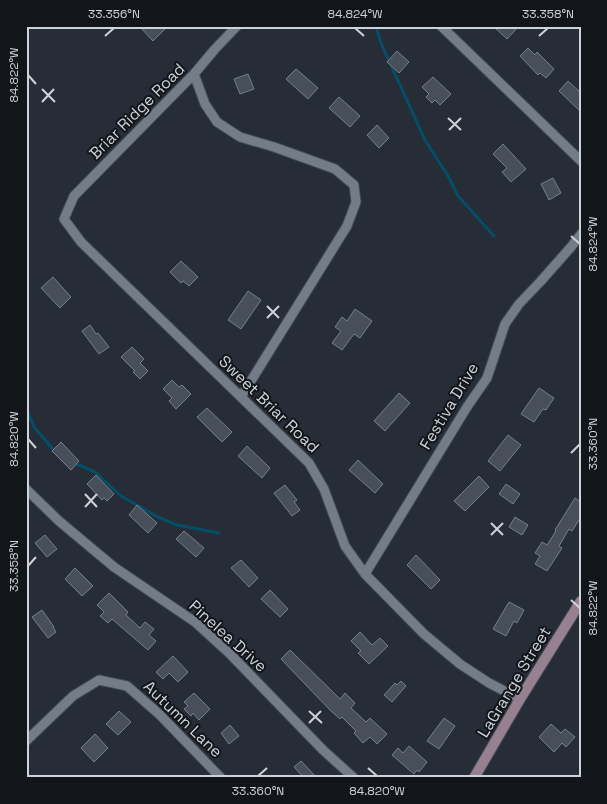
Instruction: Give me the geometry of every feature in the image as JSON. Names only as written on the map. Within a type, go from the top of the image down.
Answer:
[{"type":"street","name":"Briar Ridge Road","points":[[64,219],[74,196],[194,74],[237,26]]},
{"type":"street","points":[[441,26],[581,161]]},
{"type":"street","points":[[194,74],[205,104],[217,122],[240,136],[335,169],[354,185],[356,202],[347,226],[241,397]]},
{"type":"street","name":"Sweet Briar Road","points":[[64,219],[81,242],[309,463],[324,489],[345,546],[365,574],[424,634],[460,664],[489,683],[520,699]]},
{"type":"street","name":"Festiva Drive","points":[[365,574],[467,407],[487,378],[505,324],[519,304],[581,234]]},
{"type":"street","name":"Pinelea Drive","points":[[26,489],[59,521],[114,567],[195,622],[230,654],[322,750],[354,778]]},
{"type":"street","name":"LaGrange Street","points":[[474,778],[520,699],[581,601]]},
{"type":"street","name":"Autumn Lane","points":[[26,742],[72,696],[99,680],[127,686],[159,714],[221,778]]},
{"type":"building","points":[[139,26],[168,26],[153,41]]},
{"type":"building","points":[[493,26],[519,26],[507,39]]},
{"type":"building","points":[[528,48],[535,55],[537,52],[554,69],[546,78],[540,73],[538,75],[520,56]]},
{"type":"building","points":[[397,51],[409,62],[399,73],[387,62]]},
{"type":"building","points":[[296,69],[318,88],[308,99],[286,79]]},
{"type":"building","points":[[248,74],[254,89],[240,94],[234,79]]},
{"type":"building","points":[[433,77],[451,94],[440,105],[435,100],[432,103],[426,97],[429,94],[422,87]]},
{"type":"building","points":[[568,81],[581,93],[581,112],[559,91]]},
{"type":"building","points":[[339,97],[360,116],[350,127],[329,108]]},
{"type":"building","points":[[377,125],[389,138],[379,148],[367,135]]},
{"type":"building","points":[[503,144],[526,169],[511,182],[502,172],[507,168],[493,154]]},
{"type":"building","points":[[553,178],[561,193],[549,200],[541,184]]},
{"type":"building","points":[[181,261],[198,277],[189,286],[183,281],[181,283],[170,272]]},
{"type":"building","points":[[53,277],[71,297],[60,308],[41,288]]},
{"type":"building","points":[[248,291],[261,300],[241,329],[228,320]]},
{"type":"building","points":[[355,309],[372,321],[360,338],[354,334],[342,350],[332,343],[341,331],[335,327],[342,317],[347,321]]},
{"type":"building","points":[[90,325],[109,347],[99,354],[82,331]]},
{"type":"building","points":[[132,347],[144,359],[140,363],[148,371],[140,379],[121,357]]},
{"type":"building","points":[[172,380],[179,387],[182,385],[191,394],[176,409],[169,401],[172,398],[163,389]]},
{"type":"building","points":[[539,388],[554,398],[546,410],[543,409],[534,422],[521,414]]},
{"type":"building","points":[[399,393],[410,403],[385,431],[374,421]]},
{"type":"building","points":[[207,408],[232,432],[222,442],[197,417]]},
{"type":"building","points":[[508,435],[521,445],[500,471],[488,461]]},
{"type":"building","points":[[61,442],[79,461],[71,470],[52,451]]},
{"type":"building","points":[[247,446],[270,468],[262,478],[238,456]]},
{"type":"building","points":[[358,460],[383,484],[375,493],[349,470]]},
{"type":"building","points":[[96,475],[114,494],[107,501],[104,498],[102,500],[87,484]]},
{"type":"building","points":[[479,476],[489,487],[465,511],[454,501]]},
{"type":"building","points":[[506,484],[520,494],[513,504],[499,494]]},
{"type":"building","points":[[285,485],[297,500],[294,502],[300,510],[292,516],[274,493]]},
{"type":"building","points":[[575,498],[581,502],[581,517],[572,531],[569,529],[559,546],[562,548],[547,571],[535,564],[540,556],[535,553],[542,542],[547,545]]},
{"type":"building","points":[[137,505],[157,523],[148,533],[129,515]]},
{"type":"building","points":[[515,517],[528,525],[522,535],[509,527]]},
{"type":"building","points":[[184,531],[204,548],[196,557],[176,539]]},
{"type":"building","points":[[45,535],[57,549],[47,557],[35,543]]},
{"type":"building","points":[[416,555],[440,580],[431,589],[407,565]]},
{"type":"building","points":[[241,560],[258,578],[249,587],[231,568]]},
{"type":"building","points":[[75,568],[93,586],[82,596],[65,579]]},
{"type":"building","points":[[270,590],[288,609],[280,617],[261,599]]},
{"type":"building","points":[[109,593],[128,612],[126,615],[140,628],[145,622],[154,629],[149,635],[156,641],[148,650],[112,619],[108,623],[100,616],[104,612],[97,605]]},
{"type":"building","points":[[509,602],[524,610],[517,623],[514,621],[506,636],[493,629]]},
{"type":"building","points":[[42,610],[56,632],[48,638],[32,617]]},
{"type":"building","points":[[360,632],[372,645],[380,638],[388,646],[369,664],[358,653],[361,651],[351,641]]},
{"type":"building","points":[[290,650],[340,699],[345,693],[355,703],[351,708],[366,722],[370,718],[387,734],[377,744],[370,737],[363,743],[354,733],[356,731],[342,717],[340,719],[330,710],[281,659]]},
{"type":"building","points":[[173,656],[188,672],[178,682],[169,673],[163,679],[156,672]]},
{"type":"building","points":[[401,681],[406,686],[392,702],[384,695],[395,683],[397,685]]},
{"type":"building","points":[[194,693],[210,709],[199,720],[193,713],[191,716],[184,709],[188,706],[184,702]]},
{"type":"building","points":[[119,711],[131,722],[118,735],[106,724]]},
{"type":"building","points":[[444,718],[455,726],[439,749],[427,741]]},
{"type":"building","points":[[551,724],[561,733],[565,729],[575,737],[566,747],[562,743],[554,752],[539,737]]},
{"type":"building","points":[[230,725],[239,736],[229,744],[221,733]]},
{"type":"building","points":[[95,734],[108,748],[94,762],[81,748]]},
{"type":"building","points":[[409,746],[427,762],[419,772],[417,770],[414,774],[392,755],[398,748],[403,753]]},
{"type":"building","points":[[301,761],[317,778],[304,778],[294,767]]},
{"type":"waterway","points":[[376,26],[381,43],[425,140],[448,176],[458,196],[494,236]]},
{"type":"waterway","points":[[26,408],[34,427],[56,451]]},
{"type":"waterway","points":[[74,463],[95,472],[121,496],[158,517],[177,525],[219,533]]}]
